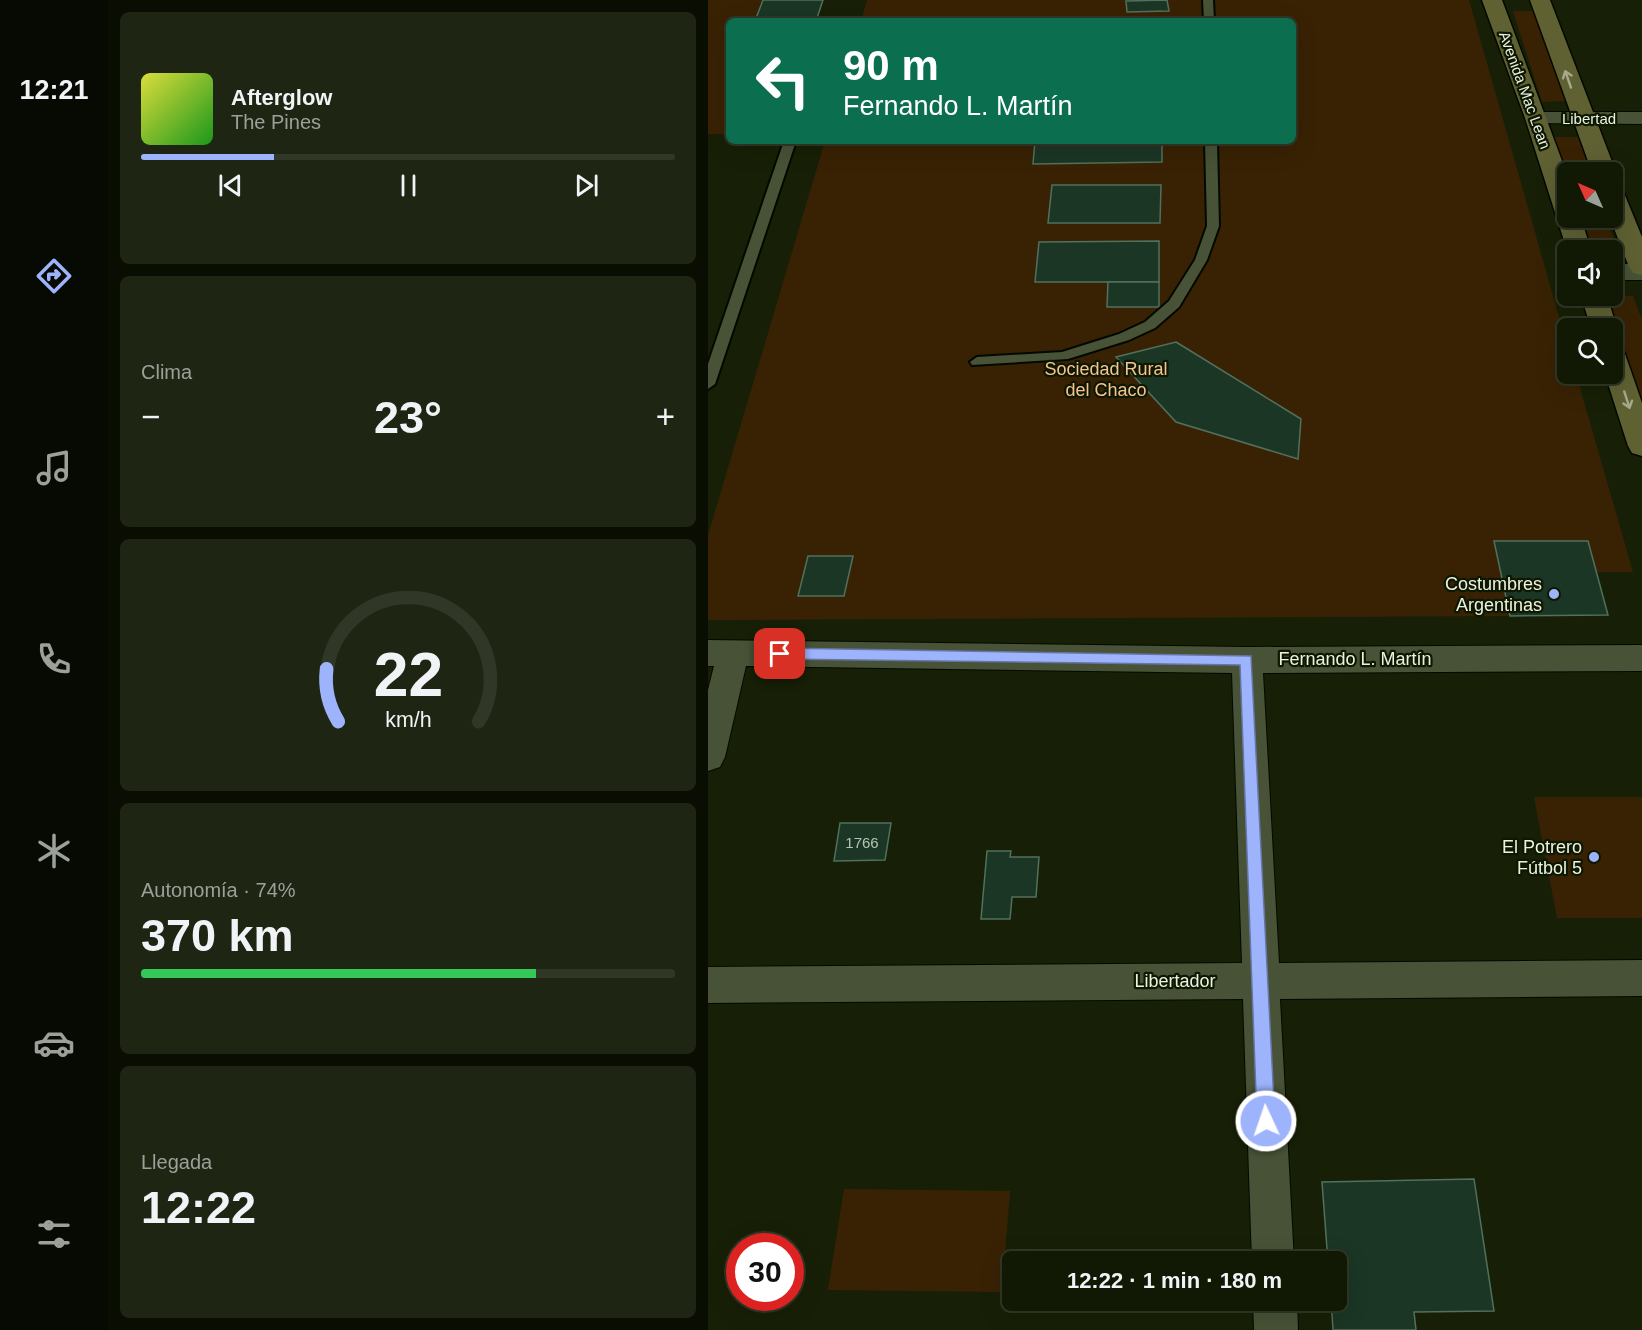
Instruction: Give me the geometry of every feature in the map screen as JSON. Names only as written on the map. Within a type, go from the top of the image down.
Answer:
[{"type":"main road","name":"Avenida Mac Lean","points":[[1492,0],[1536,118],[1557,182]]},
{"type":"main road","points":[[1540,0],[1600,162]]},
{"type":"main road","points":[[1623,221],[1642,267]]},
{"type":"main road","points":[[1622,384],[1642,446]]},
{"type":"street","name":"Libertad","points":[[1536,118],[1642,118]]},
{"type":"street","points":[[1623,272],[1642,273]]},
{"type":"street","points":[[708,757],[721,653]]},
{"type":"street","name":"Fernando L. Martín","points":[[721,653],[1246,660],[1642,658]]},
{"type":"street","points":[[1246,660],[1272,1251]]},
{"type":"street","name":"Libertador","points":[[708,985],[1642,978]]},
{"type":"street","points":[[1275,1311],[1276,1330]]},
{"type":"lane","points":[[1208,0],[1209,18]]},
{"type":"lane","points":[[708,384],[789,144]]},
{"type":"lane","points":[[977,362],[1063,356],[1124,337],[1150,325],[1173,304],[1201,260],[1213,226],[1211,144]]},
{"type":"green space","points":[[708,0],[823,0],[817,18],[726,18],[726,134],[708,134]]},
{"type":"green space","name":"Sociedad Rural del Chaco","points":[[867,0],[1469,0],[1559,318],[1557,318],[1557,384],[1579,384],[1633,572],[1597,572],[1588,541],[1495,541],[1510,616],[708,620],[708,535],[824,144],[1296,144],[1296,18],[862,18]]},
{"type":"green space","points":[[1513,11],[1534,11],[1566,101],[1542,102]]},
{"type":"green space","points":[[1554,137],[1578,137],[1587,162],[1562,162]]},
{"type":"green space","points":[[1584,228],[1610,228],[1614,240],[1588,240]]},
{"type":"green space","points":[[1623,296],[1633,296],[1642,320],[1642,403],[1623,347],[1623,318],[1613,318],[1609,306],[1623,306]]},
{"type":"green space","name":"El Potrero Fútbol 5","points":[[1534,797],[1642,797],[1642,918],[1557,918]]},
{"type":"green space","points":[[844,1189],[1010,1191],[1005,1251],[1002,1251],[1002,1292],[828,1290]]},
{"type":"building","points":[[763,0],[823,0],[817,18],[756,18]]},
{"type":"building","points":[[1167,0],[1169,11],[1127,12],[1126,1]]},
{"type":"building","points":[[1035,144],[1162,144],[1162,162],[1033,164]]},
{"type":"building","points":[[1052,185],[1161,185],[1160,223],[1048,223]]},
{"type":"building","points":[[1159,241],[1159,282],[1035,282],[1039,242]]},
{"type":"building","points":[[1108,282],[1159,282],[1159,307],[1107,307]]},
{"type":"building","points":[[1176,342],[1301,419],[1298,459],[1176,422],[1116,357]]},
{"type":"building","name":"Costumbres Argentinas","points":[[1494,541],[1588,541],[1608,615],[1510,616]]},
{"type":"building","points":[[808,556],[853,556],[844,596],[798,596]]},
{"type":"building","points":[[840,823],[891,823],[885,860],[834,861]]},
{"type":"building","points":[[987,851],[1011,851],[1010,857],[1039,857],[1036,897],[1012,897],[1010,919],[981,919]]},
{"type":"building","points":[[1474,1179],[1494,1311],[1414,1312],[1416,1330],[1333,1330],[1332,1311],[1347,1311],[1347,1251],[1327,1251],[1322,1182]]},
{"type":"place","name":"Costumbres Argentinas","points":[[1554,594]]},
{"type":"place","name":"El Potrero Fútbol 5","points":[[1594,857]]},
{"type":"route","points":[[780,654],[1246,660],[1266,1121]]}]
